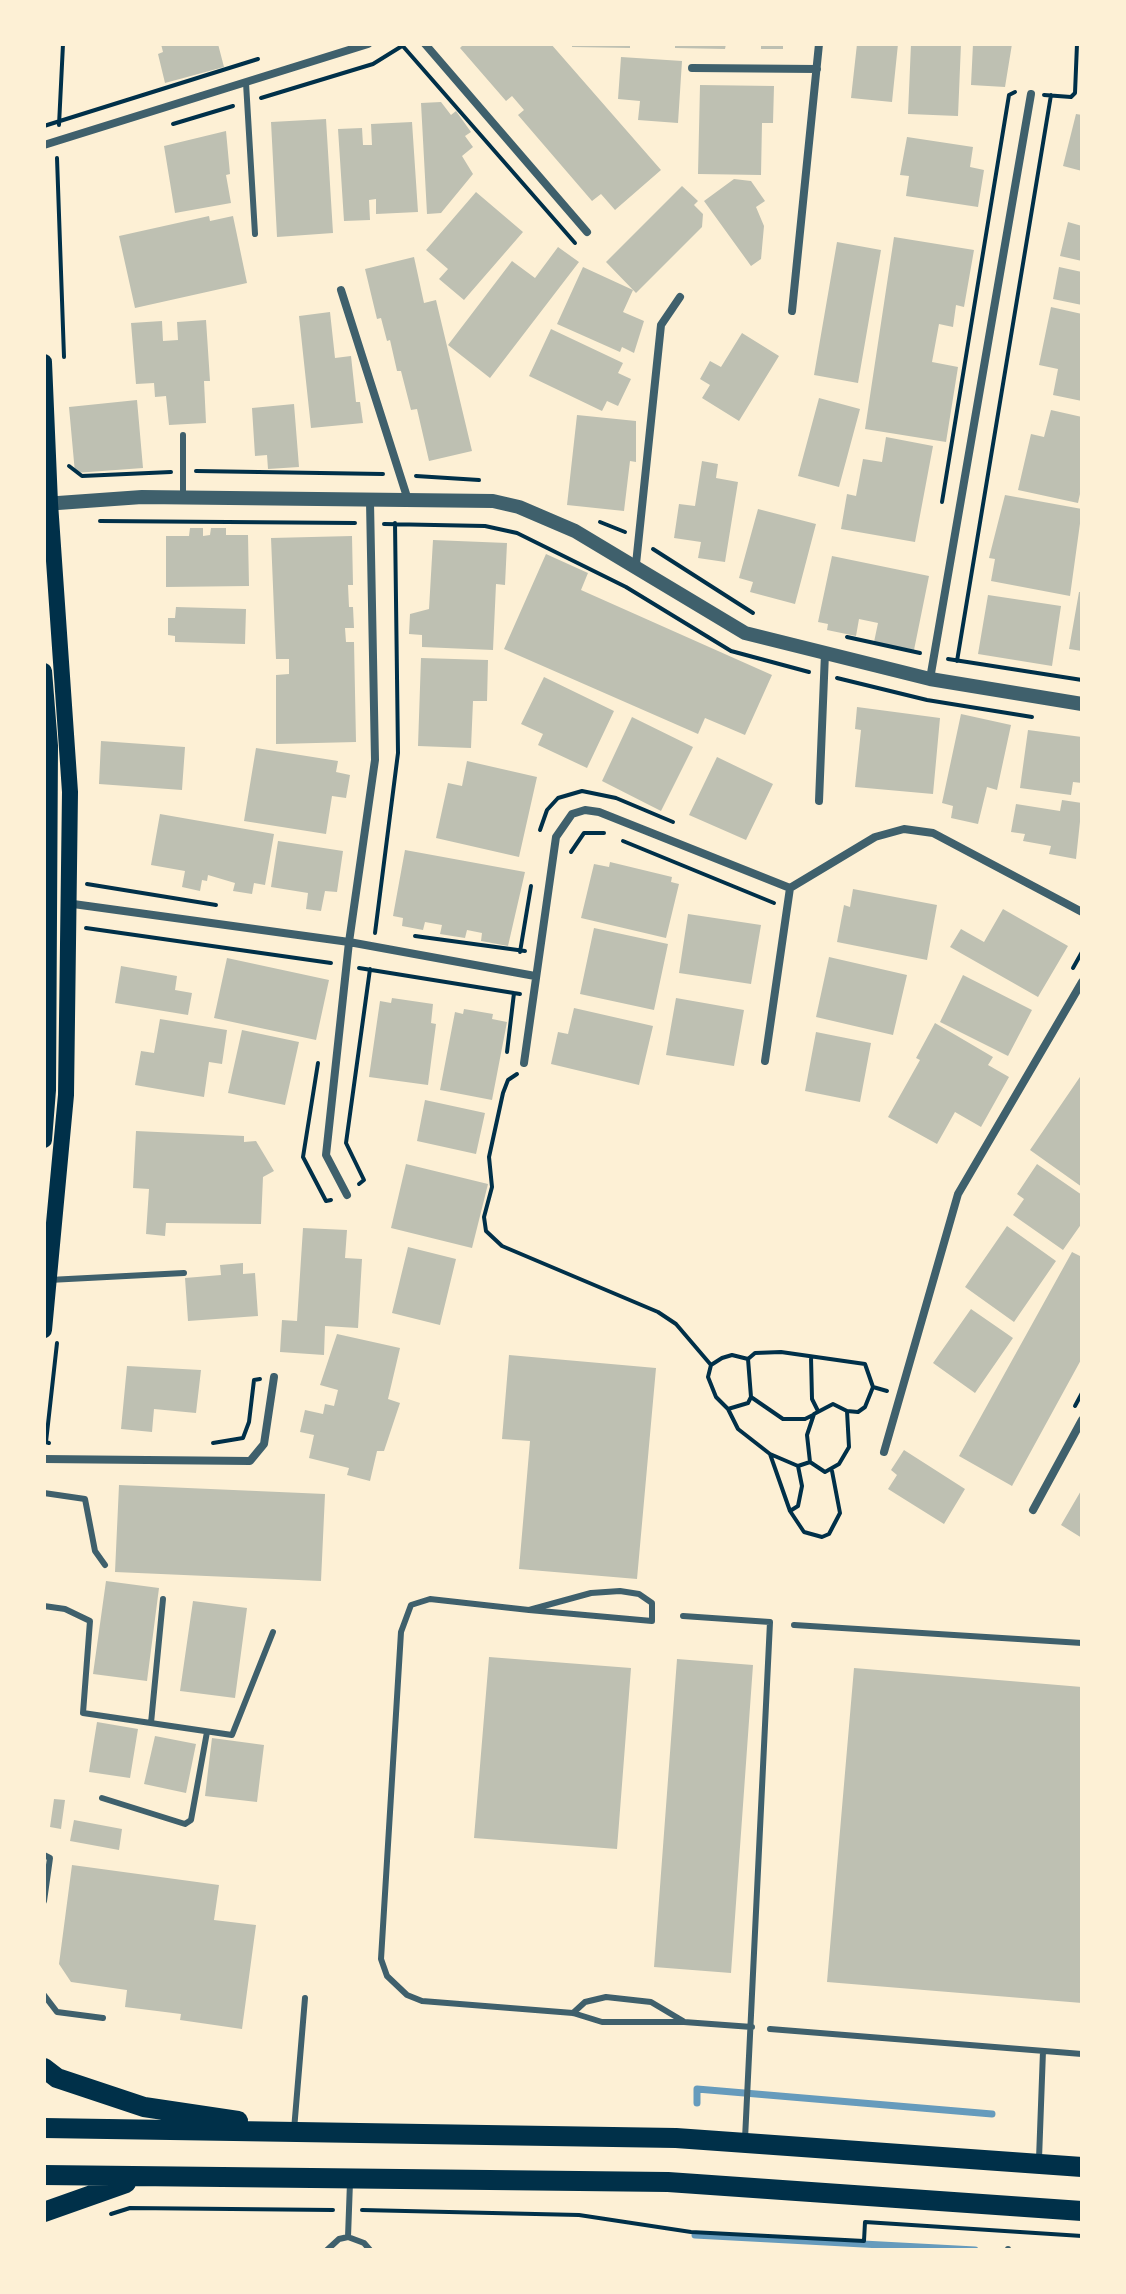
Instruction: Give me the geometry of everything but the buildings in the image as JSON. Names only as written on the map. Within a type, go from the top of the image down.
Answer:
[{"type":"main road","points":[[44,362],[47,503],[68,750],[66,1095],[44,1330]]},
{"type":"main road","points":[[44,671],[49,901],[44,1140]]},
{"type":"main road","points":[[44,2068],[57,2078],[144,2107],[317,2133]]},
{"type":"main road","points":[[44,2128],[676,2138],[1082,2167]]},
{"type":"main road","points":[[44,2175],[668,2182],[1082,2211]]},
{"type":"main road","points":[[44,2212],[141,2177]]},
{"type":"street","points":[[44,145],[368,44]]},
{"type":"street","points":[[425,44],[587,232]]},
{"type":"street","points":[[792,311],[819,44]]},
{"type":"street","points":[[692,68],[817,69]]},
{"type":"street","points":[[930,679],[1031,94]]},
{"type":"street","points":[[341,290],[408,500]]},
{"type":"street","points":[[636,564],[661,325],[680,297]]},
{"type":"street","points":[[47,503],[183,497],[370,502],[493,501],[519,507],[575,531],[636,564],[745,633],[930,679],[1082,704]]},
{"type":"street","points":[[347,1195],[326,1155],[346,966],[375,760],[370,502]]},
{"type":"street","points":[[819,801],[825,653]]},
{"type":"street","points":[[47,746],[68,750]]},
{"type":"street","points":[[524,1063],[556,837],[572,814],[585,810],[599,812],[790,888]]},
{"type":"street","points":[[790,888],[889,831],[922,830],[1082,912]]},
{"type":"street","points":[[765,1061],[790,888]]},
{"type":"street","points":[[49,901],[349,942],[535,976]]},
{"type":"street","points":[[884,1452],[958,1194],[1082,982]]},
{"type":"street","points":[[44,1459],[250,1461],[264,1444],[274,1377]]},
{"type":"street","points":[[1033,1510],[1082,1420]]},
{"type":"lane","points":[[246,83],[255,234]]},
{"type":"lane","points":[[183,435],[183,497]]},
{"type":"lane","points":[[49,1280],[184,1273]]},
{"type":"lane","points":[[44,1493],[85,1499],[95,1551],[105,1565]]},
{"type":"lane","points":[[529,1610],[591,1593],[620,1591],[639,1594],[652,1603],[652,1621],[529,1610],[430,1599],[411,1605],[404,1615],[381,1959],[394,1986],[422,2001],[573,2013],[602,2022],[684,2022],[752,2027]]},
{"type":"lane","points":[[151,1723],[163,1599]]},
{"type":"lane","points":[[44,1606],[65,1609],[90,1621],[83,1713],[232,1735],[273,1632]]},
{"type":"lane","points":[[683,1616],[770,1622],[745,2143]]},
{"type":"lane","points":[[794,1625],[1082,1643]]},
{"type":"lane","points":[[102,1798],[185,1824],[191,1820],[207,1732]]},
{"type":"lane","points":[[44,1855],[50,1858],[44,1901]]},
{"type":"lane","points":[[44,1995],[57,2012],[103,2018]]},
{"type":"lane","points":[[573,2013],[585,2002],[606,1997],[651,2002],[684,2022]]},
{"type":"lane","points":[[294,2130],[305,1998]]},
{"type":"lane","points":[[770,2029],[1082,2054]]},
{"type":"lane","points":[[1039,2163],[1043,2051]]},
{"type":"lane","points":[[348,2237],[351,2178]]},
{"type":"lane","points":[[327,2250],[339,2239],[348,2237],[364,2243],[370,2250]]},
{"type":"path","points":[[63,44],[57,158],[64,364]]},
{"type":"path","points":[[160,128],[373,64],[403,44]]},
{"type":"path","points":[[940,513],[1009,95],[1014,92],[1071,97],[1075,93],[1077,44]]},
{"type":"path","points":[[44,126],[268,56]]},
{"type":"path","points":[[953,683],[1051,95]]},
{"type":"path","points":[[44,162],[57,158]]},
{"type":"path","points":[[67,459],[71,470],[82,476]]},
{"type":"path","points":[[99,521],[183,519],[485,526],[517,533],[626,587],[731,651],[927,700],[1036,718]]},
{"type":"path","points":[[912,675],[917,652]]},
{"type":"path","points":[[539,833],[547,810],[558,798],[582,791],[616,798],[675,823]]},
{"type":"path","points":[[570,854],[584,833],[603,833],[788,908]]},
{"type":"path","points":[[532,877],[506,1059],[524,1063],[507,1083],[503,1093],[488,1162],[492,1187],[484,1217],[486,1231],[502,1246],[658,1312],[676,1324],[711,1365]]},
{"type":"path","points":[[772,918],[776,882]]},
{"type":"path","points":[[86,928],[533,995]]},
{"type":"path","points":[[748,1359],[755,1353],[865,1364],[873,1387],[865,1407],[858,1412],[847,1411],[833,1404],[805,1419],[783,1419],[751,1397]]},
{"type":"path","points":[[711,1365],[732,1355],[748,1359]]},
{"type":"path","points":[[811,1357],[812,1399],[816,1412],[807,1435],[810,1462],[819,1471],[832,1471]]},
{"type":"path","points":[[728,1409],[748,1403],[751,1397],[748,1359]]},
{"type":"path","points":[[711,1365],[708,1377],[716,1397],[728,1409],[738,1429],[770,1454],[798,1466],[810,1462]]},
{"type":"path","points":[[203,1444],[243,1438],[249,1422],[254,1380],[274,1377]]},
{"type":"path","points":[[873,1387],[901,1394]]},
{"type":"path","points":[[770,1454],[790,1511],[804,1532],[822,1537],[829,1534],[840,1513],[832,1471],[849,1447],[847,1411]]},
{"type":"path","points":[[46,1442],[61,1443]]},
{"type":"path","points":[[790,1511],[798,1506],[802,1486],[798,1466]]},
{"type":"path","points":[[102,2216],[130,2208],[349,2210],[579,2215],[691,2232],[864,2241],[865,2222],[1082,2236]]},
{"type":"waterway","points":[[697,2103],[697,2089],[992,2114]]},
{"type":"waterway","points":[[695,2235],[975,2250]]}]
